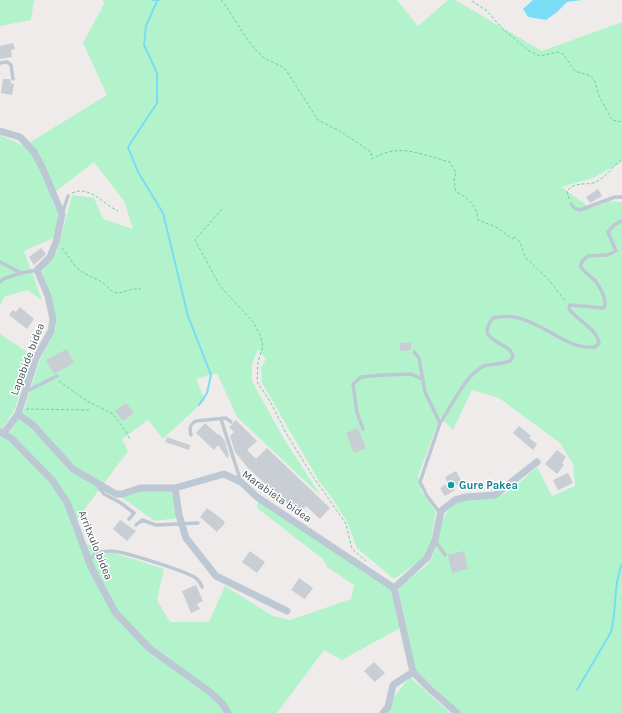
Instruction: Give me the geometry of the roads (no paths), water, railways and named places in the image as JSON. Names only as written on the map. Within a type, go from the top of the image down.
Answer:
[{"type":"street","points":[[0,130],[20,137],[34,152],[43,169],[62,214],[50,257],[37,270]]},
{"type":"street","name":"Lapabide bidea","points":[[2,432],[19,412],[36,358],[51,331],[53,319],[48,296],[37,270]]},
{"type":"street","name":"Marabieta bidea","points":[[19,412],[74,469],[116,494],[122,494],[140,488],[175,488],[224,474],[241,482],[257,498],[394,588]]},
{"type":"street","name":"Arritxulo bidea","points":[[2,432],[52,480],[67,502],[88,560],[115,612],[149,648],[210,692],[222,703],[228,713]]},
{"type":"street","points":[[457,713],[413,672],[394,588],[428,558],[440,513],[455,500],[460,498],[495,495],[537,462]]},
{"type":"street","points":[[175,488],[181,524],[186,538],[216,576],[287,610]]},
{"type":"street","points":[[383,713],[388,707],[393,685],[413,672]]},
{"type":"lane","points":[[0,63],[7,62],[11,65],[13,79]]},
{"type":"lane","points":[[62,214],[68,196]]},
{"type":"lane","points":[[572,204],[574,208],[580,210],[615,197],[622,197]]},
{"type":"lane","points":[[440,513],[427,496],[420,482],[440,423],[463,387],[476,371],[489,365],[507,363],[511,360],[513,355],[511,350],[505,345],[496,343],[490,339],[488,332],[489,323],[493,318],[508,316],[518,317],[539,325],[575,345],[595,347],[598,343],[596,333],[579,320],[569,309],[570,305],[604,308],[605,299],[600,289],[591,276],[583,271],[580,266],[588,256],[607,255],[616,251],[608,232],[622,221]]},
{"type":"lane","points":[[0,262],[21,273]]},
{"type":"lane","points":[[0,282],[3,279],[21,273],[37,270]]},
{"type":"lane","points":[[414,352],[420,358],[425,392],[440,423]]},
{"type":"lane","points":[[363,429],[356,413],[353,384],[361,377],[411,374],[422,379]]},
{"type":"lane","points":[[26,391],[55,377]]},
{"type":"lane","points":[[191,435],[190,430],[192,423],[214,418],[226,418],[231,422]]},
{"type":"lane","points":[[221,419],[241,482]]},
{"type":"lane","points":[[97,484],[104,494],[121,503],[134,513],[129,519]]},
{"type":"lane","points":[[136,526],[142,520],[156,525],[198,524]]},
{"type":"lane","points":[[434,540],[445,555]]},
{"type":"lane","points":[[88,560],[95,554],[102,552],[122,553],[184,572],[197,578],[202,586]]},
{"type":"water","points":[[533,0],[582,0],[567,2],[546,20],[528,17],[523,9]]},
{"type":"waterway","points":[[152,0],[159,0]]},
{"type":"waterway","points":[[157,1],[146,26],[144,45],[157,73],[157,103],[128,147],[138,172],[163,213],[188,316],[211,375],[207,393],[199,405]]},
{"type":"waterway","points":[[577,690],[611,632],[617,581],[622,564]]},
{"type":"place","name":"Gure Pakea","points":[[451,485]]}]
